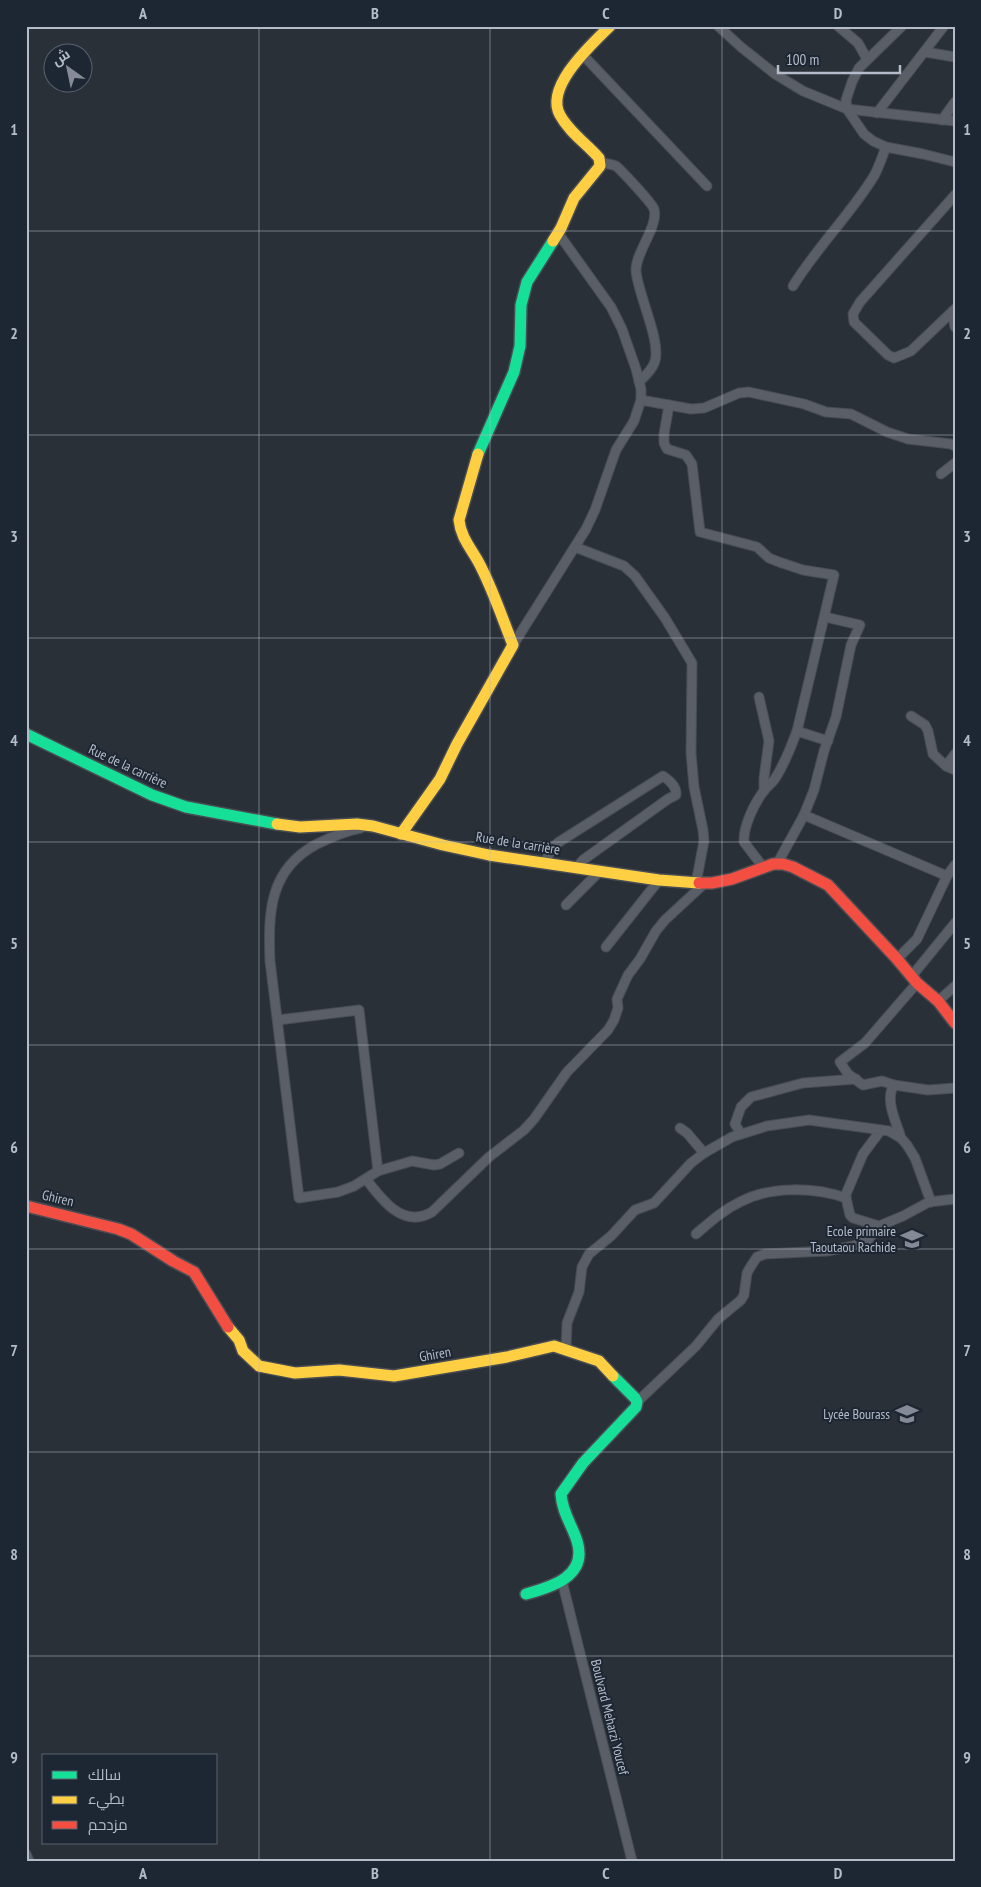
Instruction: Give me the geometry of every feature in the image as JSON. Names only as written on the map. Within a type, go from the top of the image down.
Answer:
[{"type":"street","points":[[610,26],[582,55],[568,74],[559,90],[556,101],[558,112],[564,121],[596,154],[601,162],[616,166],[648,200],[654,210],[653,221],[636,269],[639,289],[656,350],[655,361],[650,371],[639,382]]},
{"type":"street","points":[[718,26],[740,47],[775,74],[803,92],[847,109],[955,121]]},
{"type":"street","points":[[838,26],[858,42],[867,59]]},
{"type":"street","points":[[902,26],[859,68],[846,100],[847,109],[864,134],[873,142],[886,147],[955,162]]},
{"type":"street","points":[[877,113],[944,26]]},
{"type":"street","points":[[924,52],[955,57]]},
{"type":"street","points":[[582,55],[707,186]]},
{"type":"street","points":[[942,120],[955,102]]},
{"type":"street","points":[[793,286],[806,265],[854,204],[874,174],[886,147]]},
{"type":"street","points":[[513,645],[481,566],[465,544],[459,528],[459,520],[464,496],[480,448],[518,359],[521,305],[527,282],[558,233],[574,198],[601,162]]},
{"type":"street","points":[[953,311],[910,351],[894,358],[888,355],[854,322],[853,314],[860,302],[955,195]]},
{"type":"street","points":[[401,834],[440,779],[513,645],[586,529],[595,510],[606,473],[616,450],[634,421],[641,400],[639,382],[622,330],[611,307],[558,233]]},
{"type":"street","points":[[953,311],[955,327]]},
{"type":"street","points":[[641,400],[691,410],[704,408],[739,393],[749,392],[804,404],[826,412],[851,414],[887,432],[908,439],[952,444],[955,446]]},
{"type":"street","points":[[669,405],[664,443],[667,449],[686,455],[692,464],[700,532],[757,547],[769,558],[803,570],[834,575],[797,731],[785,762],[755,807],[744,837],[744,842],[762,867]]},
{"type":"street","points":[[941,474],[955,463]]},
{"type":"street","points":[[366,1179],[380,1197],[403,1215],[422,1218],[432,1212],[489,1157],[524,1130],[567,1072],[608,1030],[614,1020],[618,1008],[617,999],[628,975],[640,959],[656,931],[701,883],[704,841],[694,786],[691,753],[692,663],[665,618],[635,576],[624,566],[575,547]]},
{"type":"street","points":[[777,864],[804,814],[814,790],[836,717],[851,645],[860,625],[825,617]]},
{"type":"street","points":[[759,697],[769,741],[764,791]]},
{"type":"street","points":[[911,716],[925,725],[933,754],[946,766],[955,770]]},
{"type":"street","points":[[797,731],[828,741]]},
{"type":"street","name":"Rue de la carrière","points":[[26,734],[152,796],[186,807],[286,826],[357,824],[489,855],[659,880],[701,883],[732,878],[762,867],[777,864],[793,866],[828,885],[914,980],[938,1001],[955,1023]]},
{"type":"street","points":[[946,766],[955,754]]},
{"type":"street","points":[[545,862],[552,848],[559,842],[663,776],[669,780],[676,791],[676,795],[583,860],[577,867]]},
{"type":"street","points":[[804,814],[947,876]]},
{"type":"street","points":[[374,827],[346,832],[310,847],[290,864],[282,875],[274,895],[269,929],[270,961],[299,1198],[338,1192],[354,1186],[378,1171],[412,1161],[434,1165],[440,1164],[459,1153]]},
{"type":"street","points":[[897,959],[917,939],[947,876],[955,865]]},
{"type":"street","points":[[566,904],[600,871]]},
{"type":"street","points":[[606,947],[659,880]]},
{"type":"street","points":[[955,923],[865,1043],[840,1062],[848,1074],[863,1085],[882,1081],[894,1085],[928,1090],[955,1088]]},
{"type":"street","points":[[938,1001],[955,986]]},
{"type":"street","points":[[278,1020],[359,1010],[378,1171]]},
{"type":"street","points":[[741,1134],[735,1124],[736,1120],[741,1106],[751,1097],[803,1083],[856,1079]]},
{"type":"street","points":[[894,1085],[891,1090],[892,1109],[901,1138],[915,1158],[931,1202]]},
{"type":"street","points":[[566,1349],[567,1323],[579,1292],[582,1267],[589,1254],[611,1236],[635,1210],[654,1203],[691,1164],[718,1144],[767,1126],[809,1120],[889,1131],[901,1138]]},
{"type":"street","points":[[680,1128],[687,1133],[704,1153]]},
{"type":"street","points":[[879,1226],[853,1218],[850,1215],[846,1194],[863,1154],[881,1130]]},
{"type":"street","points":[[696,1234],[728,1208],[741,1201],[758,1196],[802,1190],[846,1198]]},
{"type":"street","points":[[526,1594],[542,1590],[562,1581],[574,1571],[579,1561],[579,1548],[564,1514],[561,1494],[583,1463],[636,1407],[637,1402],[696,1346],[718,1320],[741,1300],[744,1295],[747,1274],[757,1257],[765,1254],[827,1251],[852,1246],[868,1240],[879,1226],[931,1202],[954,1200]]},
{"type":"street","name":"Ghiren","points":[[26,1206],[118,1229],[131,1234],[172,1261],[188,1268],[200,1279],[223,1321],[239,1340],[243,1350],[259,1366],[295,1373],[339,1370],[394,1376],[507,1357],[554,1346],[599,1361],[637,1402]]},
{"type":"street","name":"Boulvard Meharzi Youcef","points":[[562,1581],[632,1861]]},
{"type":"street","points":[[26,1854],[30,1861]]},
{"type":"traffic: fast","points":[[478,454],[514,372],[520,346],[521,305],[527,282],[553,241]]},
{"type":"traffic: fast","points":[[26,734],[152,795],[186,807],[277,824]]},
{"type":"traffic: fast","points":[[526,1594],[546,1588],[565,1578],[573,1571],[577,1563],[579,1553],[577,1541],[565,1513],[561,1494],[583,1463],[636,1407],[637,1402],[635,1398],[613,1376]]},
{"type":"traffic: slow","points":[[553,241],[574,198],[600,166],[599,158],[573,132],[560,115],[557,104],[559,92],[564,79],[572,67],[610,26]]},
{"type":"traffic: slow","points":[[401,834],[440,779],[457,744],[513,645],[486,578],[460,527],[459,520],[478,454]]},
{"type":"traffic: slow","points":[[277,824],[300,827],[357,824],[373,826],[489,855],[659,880],[699,883]]},
{"type":"traffic: slow","points":[[228,1327],[239,1340],[243,1351],[259,1366],[295,1373],[339,1370],[394,1376],[507,1357],[554,1346],[599,1361],[613,1376]]},
{"type":"traffic: jam","points":[[699,883],[712,883],[732,879],[773,864],[783,864],[793,867],[828,885],[917,983],[938,1001],[955,1023]]},
{"type":"traffic: jam","points":[[26,1206],[131,1234],[194,1272],[228,1327]]},
{"type":"place","name":"Ecole primaire Taoutaou Rachide","points":[[912,1239]]},
{"type":"place","name":"Lycée Bourass","points":[[907,1414]]}]
